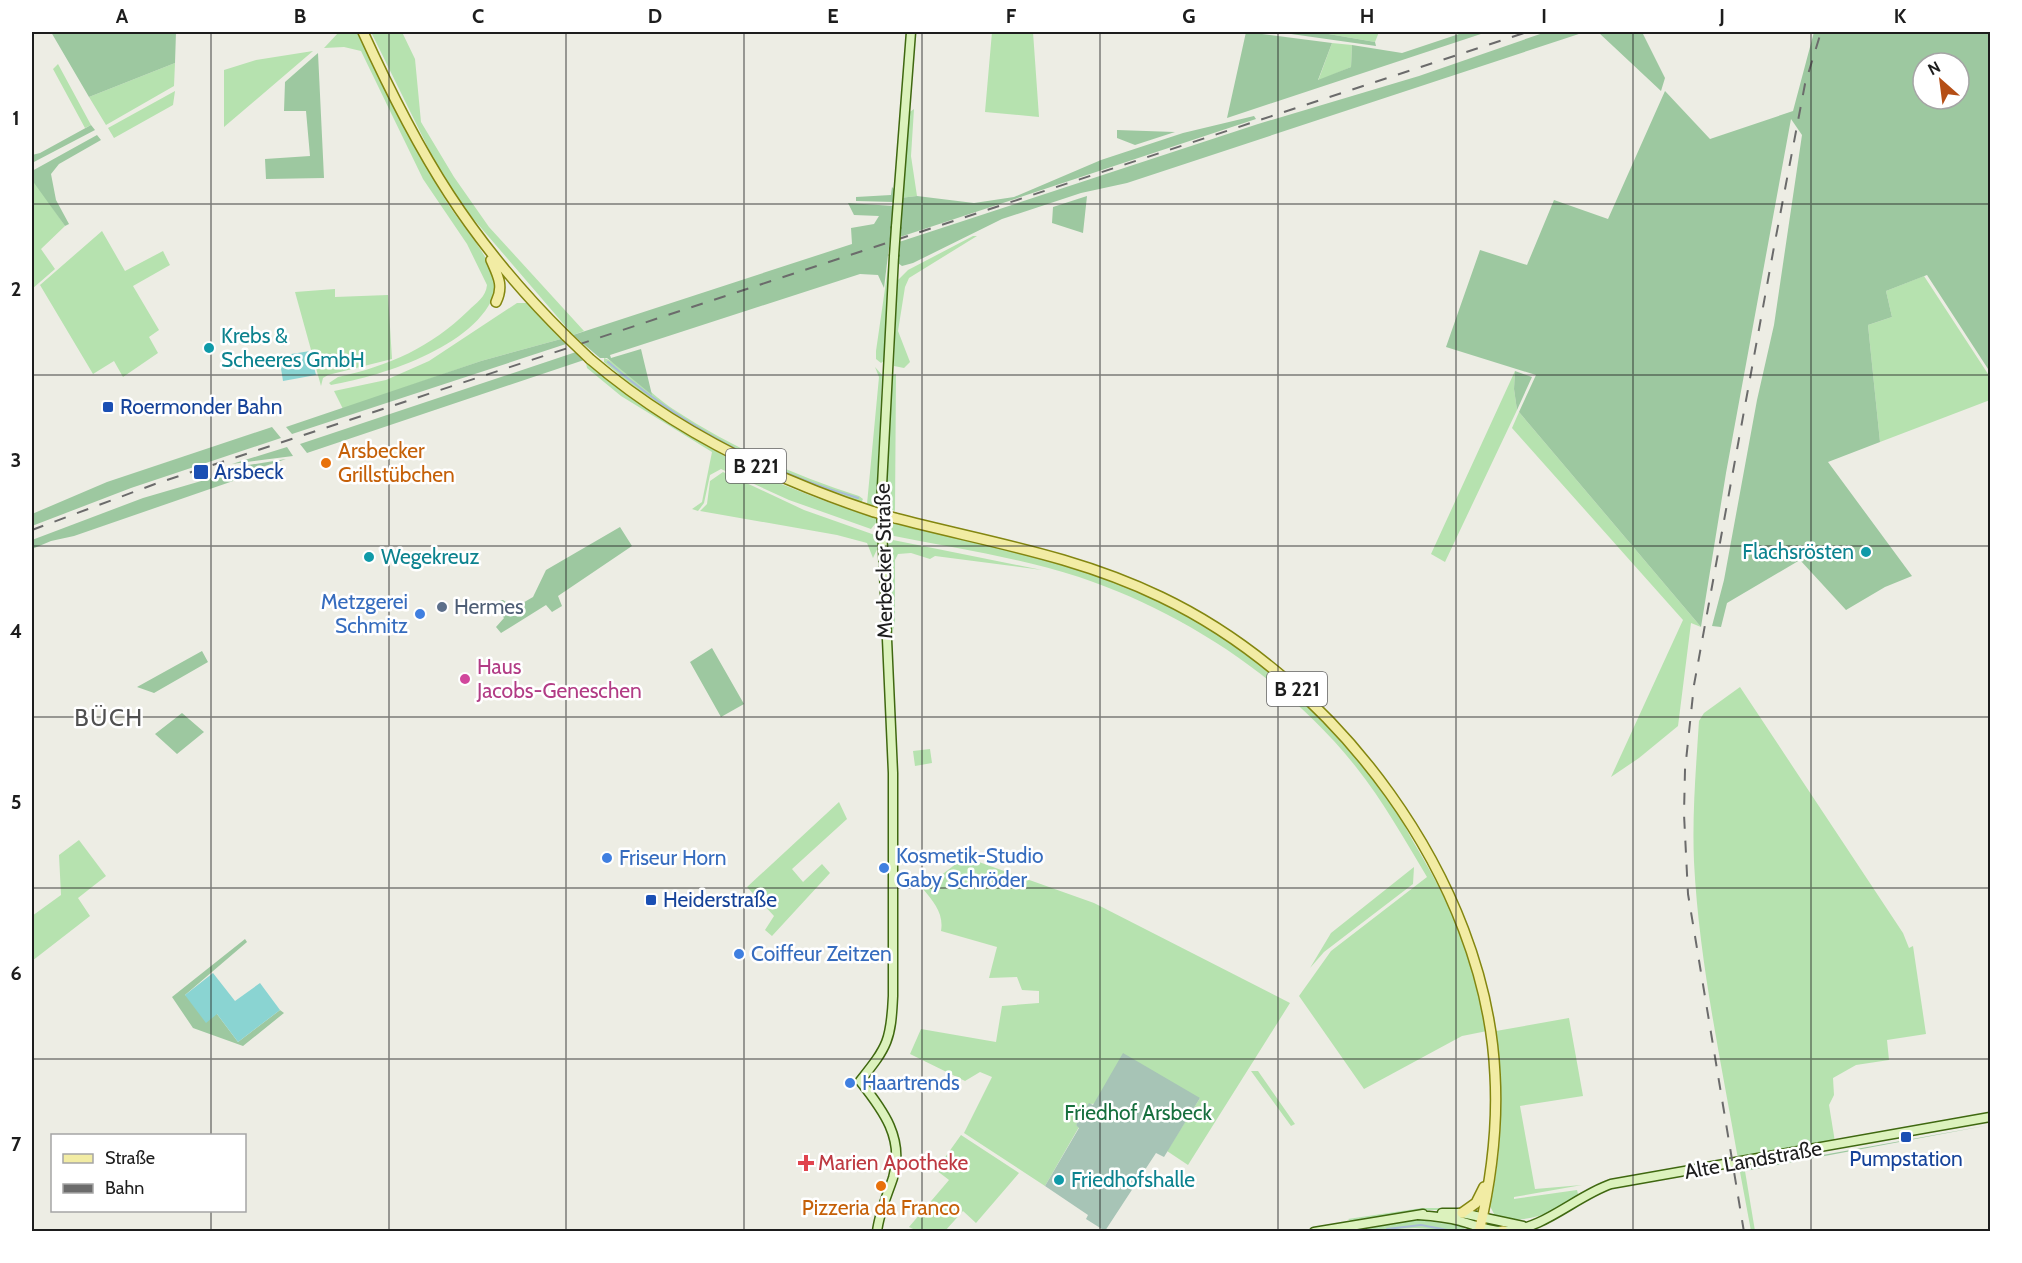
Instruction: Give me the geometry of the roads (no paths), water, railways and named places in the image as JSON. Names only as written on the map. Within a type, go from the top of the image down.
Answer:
[{"type":"main road","name":"B 221","points":[[363,32],[425,157],[486,249],[522,293],[566,336],[590,358],[638,395],[714,444],[801,487],[895,518],[1050,554],[1091,567],[1162,597],[1253,653],[1309,700],[1340,731],[1383,784],[1416,835],[1441,881],[1470,951],[1486,1011],[1495,1074],[1491,1168],[1480,1225]]},
{"type":"main road","name":"Merbecker Straße","points":[[877,1232],[896,1167],[896,1144],[888,1119],[860,1081],[887,1043],[892,1032],[893,783],[881,505],[894,256],[911,32]]},
{"type":"main road","points":[[486,249],[500,282],[501,291],[496,302]]},
{"type":"main road","name":"Alte Landstraße","points":[[1480,1225],[1503,1232],[1545,1220],[1587,1194],[1611,1184],[1990,1117]]},
{"type":"main road","name":"B 221","points":[[1462,1213],[1479,1198],[1491,1168]]},
{"type":"main road","points":[[1314,1232],[1434,1212],[1462,1213],[1480,1225]]},
{"type":"main road","points":[[1418,1215],[1480,1225]]},
{"type":"waterway","points":[[608,362],[636,385],[695,426],[757,460],[858,498]]},
{"type":"waterway","points":[[1387,1229],[1421,1225],[1458,1232]]},
{"type":"railway","points":[[32,530],[155,484],[1527,32]]},
{"type":"railway","points":[[1744,1232],[1688,894],[1684,814],[1685,770],[1694,685],[1774,247],[1805,84],[1821,32]]},
{"type":"place","name":"Krebs & Scheeres GmbH","points":[[209,348]]},
{"type":"place","name":"Roermonder Bahn","points":[[108,407]]},
{"type":"place","name":"Arsbecker Grillstübchen","points":[[326,463]]},
{"type":"place","name":"Arsbeck","points":[[201,472]]},
{"type":"place","name":"Flachsrösten","points":[[1866,552]]},
{"type":"place","name":"Wegekreuz","points":[[369,557]]},
{"type":"place","name":"Hermes","points":[[442,607]]},
{"type":"place","name":"Metzgerei Schmitz","points":[[420,614]]},
{"type":"place","name":"Haus Jacobs-Geneschen","points":[[465,679]]},
{"type":"place","name":"Friseur Horn","points":[[607,858]]},
{"type":"place","name":"Kosmetik-Studio Gaby Schröder","points":[[884,868]]},
{"type":"place","name":"Heiderstraße","points":[[651,900]]},
{"type":"place","name":"Coiffeur Zeitzen","points":[[739,954]]},
{"type":"place","name":"Haartrends","points":[[850,1083]]},
{"type":"place","name":"Pumpstation","points":[[1906,1137]]},
{"type":"place","name":"Marien Apotheke","points":[[806,1163]]},
{"type":"place","name":"Friedhofshalle","points":[[1059,1180]]},
{"type":"place","name":"Pizzeria da Franco","points":[[881,1186]]},
{"type":"district","name":"BÜCH","points":[[109,718]]},
{"type":"park label","name":"Friedhof Arsbeck","points":[[1138,1113]]}]
